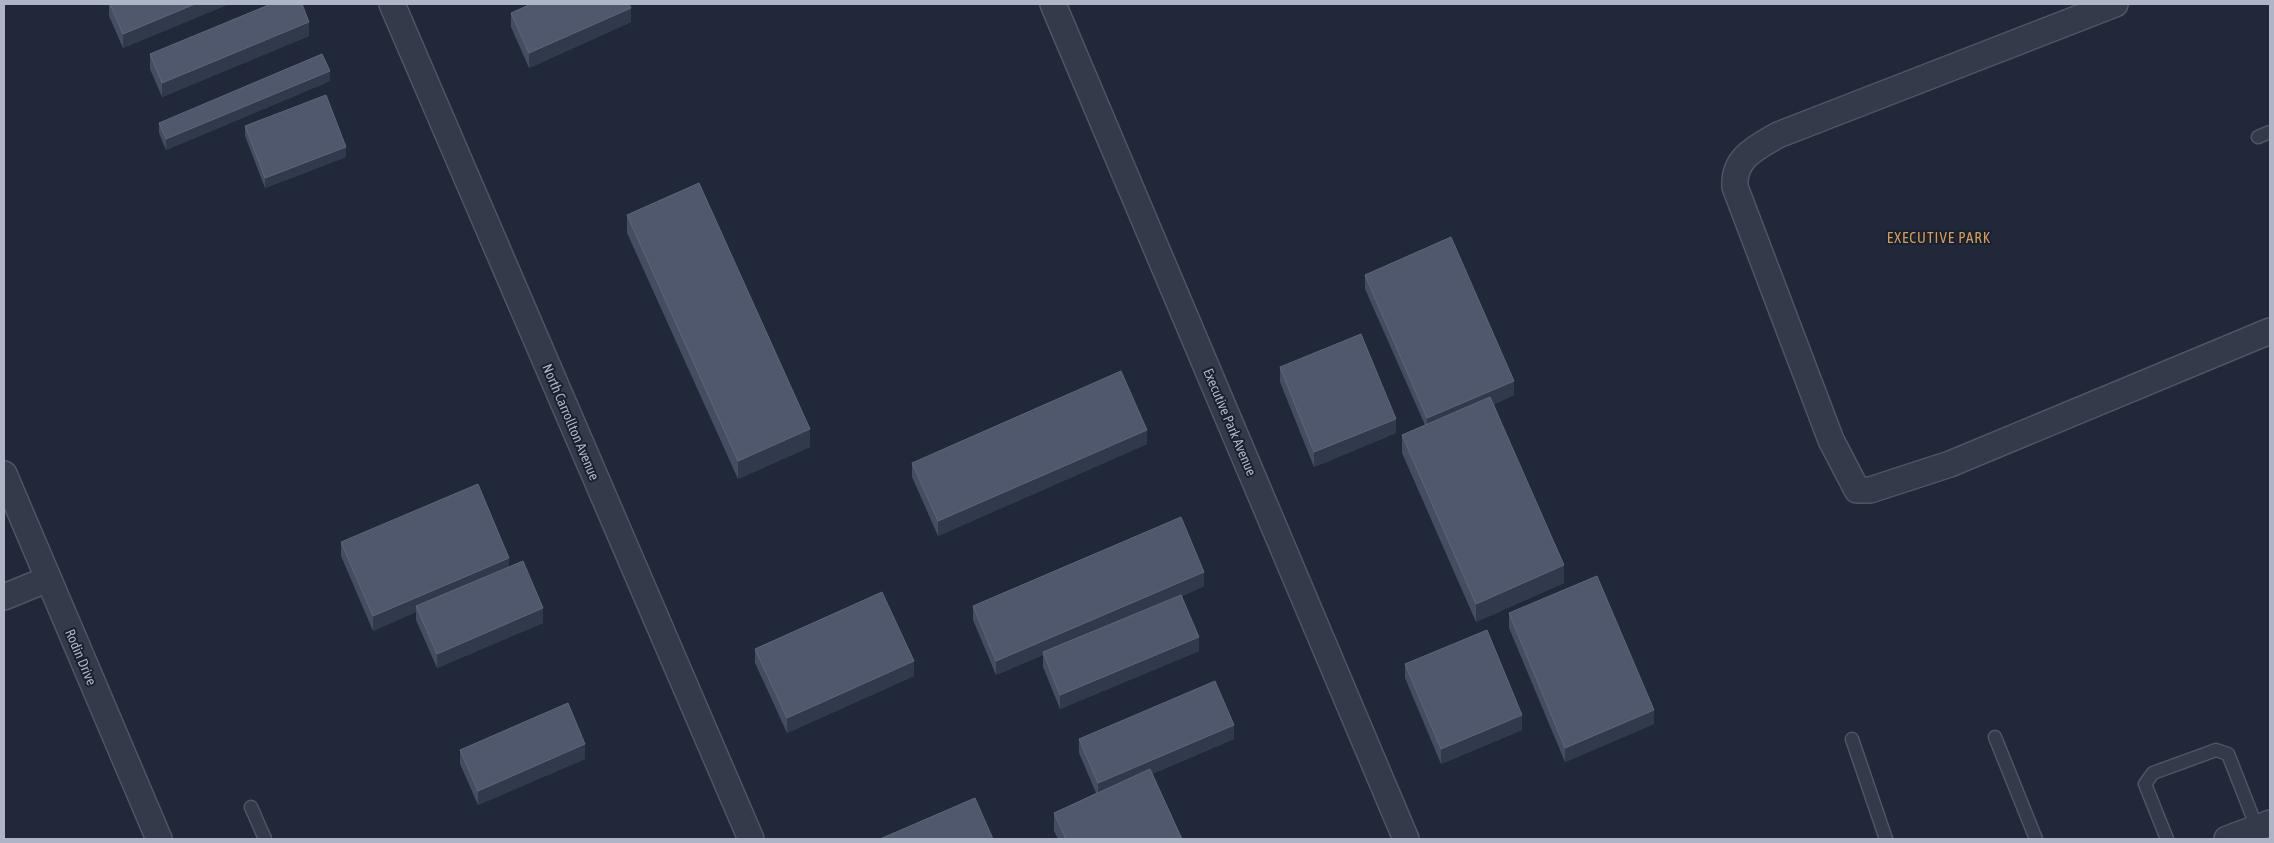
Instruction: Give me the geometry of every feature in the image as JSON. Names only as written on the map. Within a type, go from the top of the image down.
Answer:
[{"type":"street","name":"North Carrollton Avenue","points":[[392,4],[750,839]]},
{"type":"street","name":"Executive Park Avenue","points":[[1054,4],[1406,839]]},
{"type":"street","points":[[2115,4],[1778,135],[1747,154],[1737,166],[1734,176],[1735,187],[1830,440],[1857,490],[1870,490],[1950,464],[2270,331]]},
{"type":"street","name":"Rodin Drive","points":[[4,474],[159,839]]},
{"type":"street","points":[[4,597],[48,578]]},
{"type":"street","points":[[2227,839],[2264,825]]},
{"type":"lane","points":[[1996,737],[2036,839]]},
{"type":"lane","points":[[1852,739],[1886,839]]},
{"type":"lane","points":[[2167,839],[2145,784],[2153,773],[2216,750],[2228,754],[2264,825]]},
{"type":"lane","points":[[251,807],[265,839]]},
{"type":"building","points":[[110,4],[195,4],[123,34]]},
{"type":"building","points":[[271,4],[302,4],[309,22],[162,83],[150,54]]},
{"type":"building","points":[[531,4],[629,4],[631,8],[529,53],[511,13]]},
{"type":"building","points":[[322,54],[330,71],[166,139],[159,123]]},
{"type":"building","points":[[326,95],[346,147],[265,178],[245,126]]},
{"type":"building","points":[[699,183],[810,429],[738,461],[627,215]]},
{"type":"building","points":[[1451,237],[1514,381],[1427,418],[1365,275]]},
{"type":"building","points":[[1361,334],[1396,419],[1314,452],[1280,367]]},
{"type":"building","points":[[1121,371],[1147,430],[938,521],[912,463]]},
{"type":"building","points":[[1490,397],[1564,565],[1476,604],[1402,435]]},
{"type":"building","points":[[478,484],[509,558],[373,616],[341,542]]},
{"type":"building","points":[[1181,517],[1204,572],[996,661],[973,606]]},
{"type":"building","points":[[523,561],[543,608],[437,654],[416,606]]},
{"type":"building","points":[[1597,576],[1654,710],[1565,748],[1509,613]]},
{"type":"building","points":[[882,592],[914,661],[787,718],[755,649]]},
{"type":"building","points":[[1181,595],[1199,637],[1060,695],[1043,652]]},
{"type":"building","points":[[1487,630],[1522,715],[1441,749],[1405,664]]},
{"type":"building","points":[[1215,681],[1234,725],[1098,783],[1079,739]]},
{"type":"building","points":[[568,703],[585,744],[478,791],[460,750]]},
{"type":"building","points":[[1150,769],[1182,839],[1066,839],[1054,813]]},
{"type":"building","points":[[975,798],[993,839],[880,839]]},
{"type":"district","name":"EXECUTIVE PARK","points":[[1939,237]]}]
